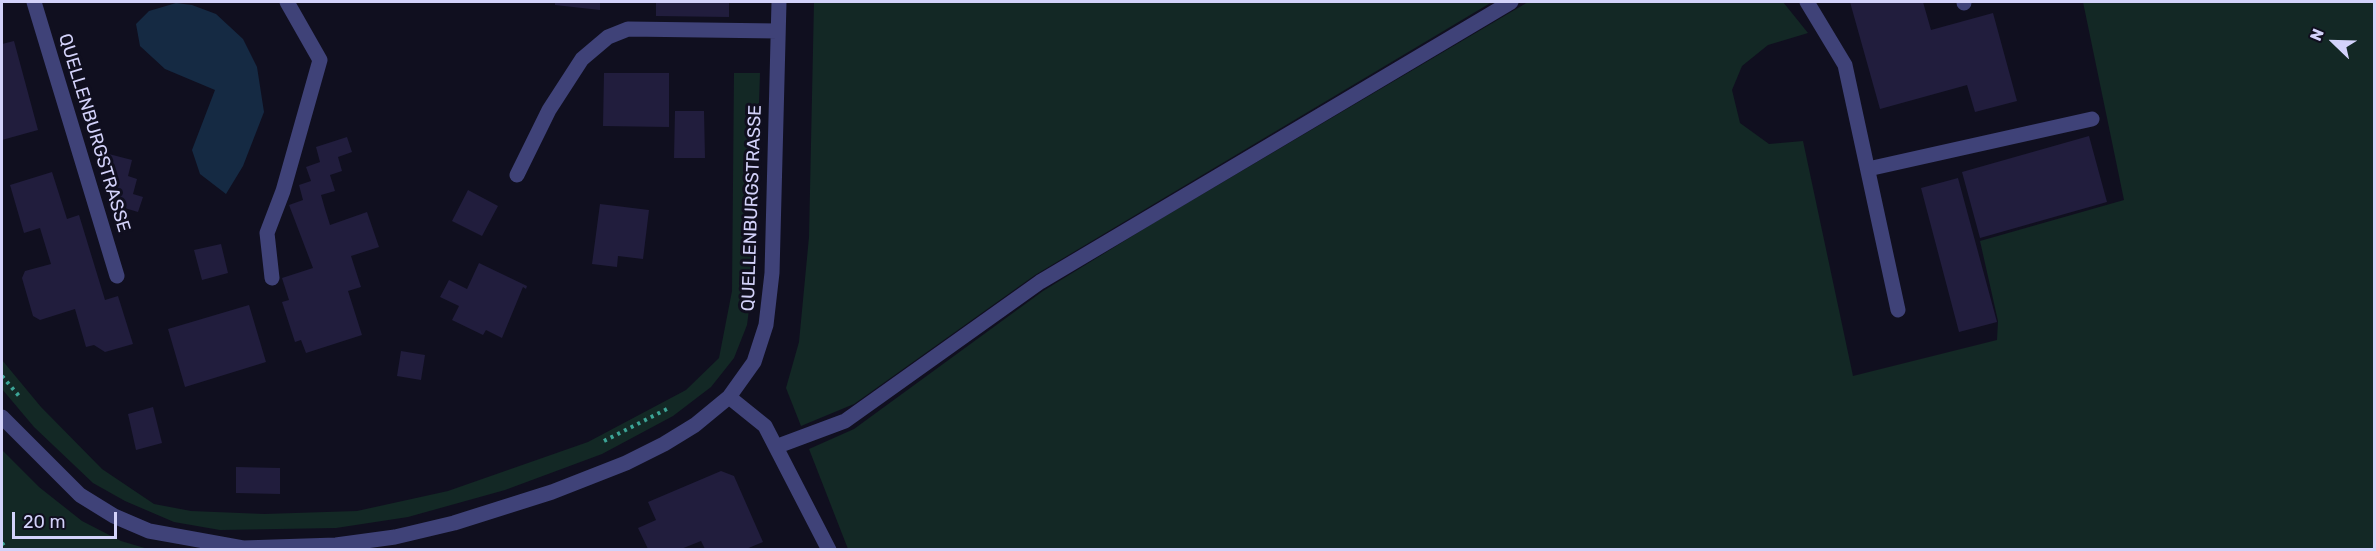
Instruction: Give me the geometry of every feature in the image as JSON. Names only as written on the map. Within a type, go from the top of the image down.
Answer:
[{"type":"street","name":"QUELLENBURGSTRASSE","points":[[34,2],[117,276]]},
{"type":"street","points":[[272,278],[267,233],[283,191],[320,60],[287,2]]},
{"type":"street","name":"QUELLENBURGSTRASSE","points":[[2,417],[80,495],[114,516],[149,531],[243,549],[336,545],[395,537],[454,523],[552,492],[626,464],[695,425],[729,397],[754,362],[766,325],[772,273],[779,2]]},
{"type":"street","points":[[778,446],[845,421],[1040,282],[1511,2]]},
{"type":"street","points":[[1807,2],[1845,65],[1898,310]]},
{"type":"street","points":[[517,175],[549,111],[582,59],[608,37],[628,29],[778,31]]},
{"type":"street","points":[[1868,169],[2092,119]]},
{"type":"street","points":[[729,397],[765,426],[778,446],[829,549]]},
{"type":"path","points":[[2,375],[23,400]]},
{"type":"path","points":[[603,442],[672,406]]},
{"type":"path","points":[[2,543],[7,549]]},
{"type":"green space","points":[[814,2],[1492,2],[1035,275],[854,404],[801,426],[786,388],[799,342],[809,237]]},
{"type":"green space","points":[[1528,2],[1783,2],[1808,33],[1768,45],[1742,66],[1732,90],[1740,123],[1769,144],[1803,141],[1853,376],[1997,340],[1998,321],[1980,241],[2124,200],[2083,2],[2374,2],[2374,549],[848,549],[809,449],[854,429],[1043,291]]},
{"type":"green space","points":[[734,73],[760,73],[753,279],[747,325],[734,358],[711,387],[673,416],[602,454],[505,490],[408,517],[336,528],[220,530],[174,522],[125,501],[93,483],[34,427],[2,389],[2,360],[41,407],[102,469],[154,504],[191,511],[264,514],[357,511],[448,491],[588,442],[686,390],[719,358],[732,291]]},
{"type":"green space","points":[[2,450],[39,487],[82,521],[121,541],[148,549],[2,549]]},
{"type":"water","points":[[176,3],[192,5],[216,14],[243,39],[257,67],[264,112],[243,166],[226,194],[200,174],[192,150],[215,90],[165,69],[140,46],[136,24],[149,11]]},
{"type":"building","points":[[555,2],[600,2],[600,10],[555,5]]},
{"type":"building","points":[[656,2],[729,2],[729,17],[656,16]]},
{"type":"building","points":[[1850,2],[1923,2],[1931,30],[1993,13],[2017,101],[1975,112],[1967,85],[1880,109]]},
{"type":"building","points":[[14,41],[38,130],[2,140],[2,44]]},
{"type":"building","points":[[604,73],[669,73],[669,127],[603,126]]},
{"type":"building","points":[[675,111],[704,111],[705,158],[674,158]]},
{"type":"building","points":[[2089,136],[2107,202],[1980,238],[1962,172]]},
{"type":"building","points":[[347,137],[352,152],[338,157],[342,171],[330,175],[335,191],[321,195],[325,209],[330,225],[367,212],[379,247],[351,256],[361,287],[348,291],[362,335],[306,353],[301,340],[295,342],[282,302],[289,300],[282,278],[313,268],[289,205],[303,200],[299,185],[311,181],[306,167],[320,162],[316,147]]},
{"type":"building","points":[[101,152],[132,160],[128,176],[137,179],[133,194],[143,197],[138,212],[108,203],[113,188],[102,185],[107,170],[97,167]]},
{"type":"building","points":[[52,172],[67,219],[79,215],[105,300],[118,296],[133,344],[105,352],[94,345],[86,347],[75,309],[40,320],[33,316],[22,278],[25,271],[51,264],[40,228],[24,233],[10,185]]},
{"type":"building","points":[[1958,178],[1997,322],[1959,332],[1921,188]]},
{"type":"building","points":[[468,190],[498,206],[482,236],[452,221]]},
{"type":"building","points":[[600,204],[649,210],[643,259],[618,256],[617,267],[592,264]]},
{"type":"building","points":[[221,244],[228,273],[202,280],[194,250]]},
{"type":"building","points":[[479,263],[527,286],[526,289],[523,287],[502,338],[486,330],[483,335],[452,320],[459,306],[440,297],[449,280],[467,289]]},
{"type":"building","points":[[249,305],[266,362],[185,387],[168,329]]},
{"type":"building","points":[[401,351],[425,355],[421,380],[397,376]]},
{"type":"building","points":[[153,407],[162,443],[136,450],[128,414]]},
{"type":"building","points":[[236,467],[280,468],[280,494],[236,493]]},
{"type":"building","points":[[721,471],[734,476],[763,542],[746,549],[705,549],[701,541],[681,549],[648,549],[638,528],[656,520],[648,502]]}]
